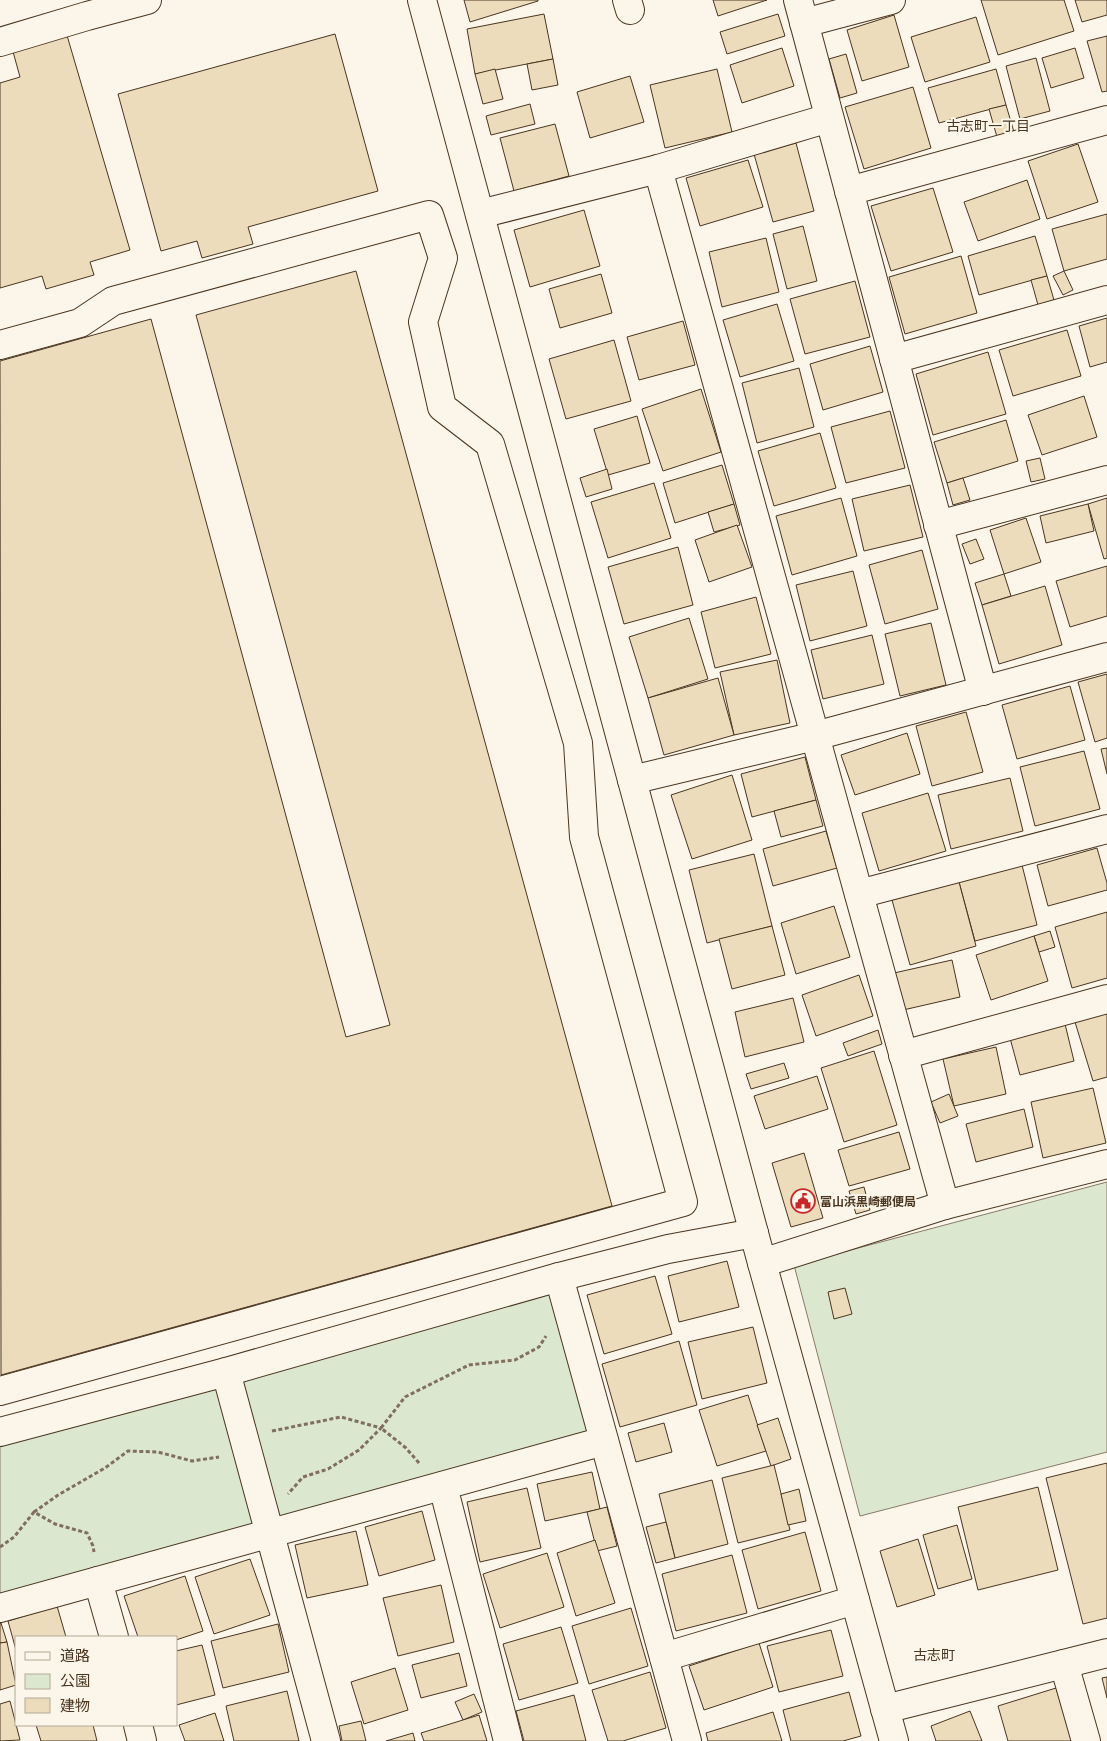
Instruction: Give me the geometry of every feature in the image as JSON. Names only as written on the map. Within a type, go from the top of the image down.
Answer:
[{"type":"street","points":[[0,42],[147,0]]},
{"type":"street","points":[[422,0],[762,1263],[894,1741]]},
{"type":"street","points":[[891,0],[801,11],[983,691]]},
{"type":"street","points":[[480,214],[658,169],[829,118]]},
{"type":"street","points":[[849,191],[1107,120]]},
{"type":"street","points":[[658,169],[945,1205]]},
{"type":"street","points":[[0,344],[80,323],[113,301],[429,215],[443,258],[423,322],[442,407],[490,444],[578,743],[584,836],[683,1202],[0,1391]]},
{"type":"street","points":[[894,359],[1107,300]]},
{"type":"street","points":[[938,525],[1107,480]]},
{"type":"street","points":[[632,780],[815,736],[1107,657]]},
{"type":"street","points":[[859,894],[1107,829]]},
{"type":"street","points":[[903,1055],[1107,999]]},
{"type":"street","points":[[762,1263],[945,1205],[1107,1164]]},
{"type":"street","points":[[0,1432],[226,1372],[559,1277],[668,1249],[754,1233]]},
{"type":"street","points":[[559,1277],[687,1741]]},
{"type":"street","points":[[226,1372],[326,1741]]},
{"type":"street","points":[[0,1608],[604,1441]]},
{"type":"street","points":[[442,1486],[508,1741]]},
{"type":"street","points":[[98,1581],[114,1636]]},
{"type":"street","points":[[664,1657],[855,1600]]},
{"type":"street","points":[[885,1709],[1107,1653]]},
{"type":"street","points":[[1064,1664],[1086,1741]]},
{"type":"street","points":[[138,1726],[142,1741]]},
{"type":"path","points":[[442,1486],[429,1475],[406,1448],[381,1428],[404,1397],[469,1365],[515,1360],[539,1347],[550,1330]]},
{"type":"path","points":[[0,1547],[14,1537],[34,1512],[55,1524],[87,1533],[93,1546],[98,1581]]},
{"type":"green space","points":[[1107,1182],[1107,1452],[860,1516],[794,1265]]},
{"type":"green space","points":[[554,1268],[600,1436],[0,1597],[0,1419]]},
{"type":"building","points":[[464,0],[538,0],[538,1],[470,22]]},
{"type":"building","points":[[713,0],[767,0],[718,16]]},
{"type":"building","points":[[981,0],[1064,0],[1074,31],[998,55]]},
{"type":"building","points":[[1075,0],[1107,0],[1107,15],[1082,22]]},
{"type":"building","points":[[544,14],[553,59],[475,74],[467,29]]},
{"type":"building","points":[[778,14],[785,36],[727,54],[720,32]]},
{"type":"building","points":[[894,15],[909,67],[862,81],[847,30]]},
{"type":"building","points":[[976,17],[990,62],[925,82],[911,37]]},
{"type":"building","points":[[66,32],[130,250],[90,262],[94,275],[46,289],[42,276],[0,288],[0,83],[20,77],[12,48]]},
{"type":"building","points":[[335,34],[378,191],[248,227],[253,244],[202,258],[197,241],[161,251],[118,94]]},
{"type":"building","points":[[1107,36],[1107,91],[1102,92],[1087,41]]},
{"type":"building","points":[[782,48],[794,86],[742,103],[730,65]]},
{"type":"building","points":[[1075,48],[1084,78],[1051,88],[1042,58]]},
{"type":"building","points":[[846,54],[857,93],[840,98],[829,59]]},
{"type":"building","points":[[1036,58],[1050,111],[1020,119],[1006,66]]},
{"type":"building","points":[[553,59],[558,85],[532,90],[527,64]]},
{"type":"building","points":[[495,69],[503,99],[483,104],[475,74]]},
{"type":"building","points":[[717,69],[732,132],[665,148],[650,85]]},
{"type":"building","points":[[996,69],[1006,105],[939,123],[928,88]]},
{"type":"building","points":[[630,76],[644,122],[590,138],[577,92]]},
{"type":"building","points":[[913,87],[931,148],[864,169],[845,107]]},
{"type":"building","points":[[530,104],[535,124],[491,135],[486,116]]},
{"type":"building","points":[[1006,105],[1014,132],[997,137],[989,109]]},
{"type":"building","points":[[555,124],[569,176],[514,191],[500,138]]},
{"type":"building","points":[[796,143],[814,211],[773,222],[754,154]]},
{"type":"building","points":[[1078,144],[1098,202],[1047,219],[1028,161]]},
{"type":"building","points":[[748,160],[763,207],[700,226],[686,178]]},
{"type":"building","points":[[1027,180],[1040,219],[978,241],[964,202]]},
{"type":"building","points":[[933,188],[953,252],[891,271],[871,206]]},
{"type":"building","points":[[584,210],[600,266],[530,287],[514,230]]},
{"type":"building","points":[[1107,214],[1107,259],[1064,271],[1052,229]]},
{"type":"building","points":[[803,226],[817,281],[787,289],[773,234]]},
{"type":"building","points":[[1035,236],[1047,276],[979,295],[968,256]]},
{"type":"building","points":[[766,238],[779,292],[722,307],[709,252]]},
{"type":"building","points":[[961,256],[977,313],[905,334],[889,277]]},
{"type":"building","points":[[356,271],[612,1206],[1,1375],[0,361],[151,319],[346,1037],[390,1025],[196,315]]},
{"type":"building","points":[[1064,271],[1073,290],[1063,295],[1053,276]]},
{"type":"building","points":[[601,274],[612,313],[560,328],[549,289]]},
{"type":"building","points":[[1047,276],[1054,300],[1038,305],[1031,280]]},
{"type":"building","points":[[855,281],[870,337],[805,354],[790,299]]},
{"type":"building","points":[[777,304],[794,361],[740,377],[723,320]]},
{"type":"building","points":[[1107,318],[1107,362],[1090,367],[1079,326]]},
{"type":"building","points":[[683,321],[695,365],[639,380],[627,337]]},
{"type":"building","points":[[1067,330],[1081,376],[1013,396],[999,350]]},
{"type":"building","points":[[614,340],[631,401],[566,419],[549,359]]},
{"type":"building","points":[[870,346],[883,392],[823,410],[810,364]]},
{"type":"building","points":[[988,352],[1006,414],[933,435],[916,374]]},
{"type":"building","points":[[799,368],[814,427],[757,443],[742,383]]},
{"type":"building","points":[[701,389],[721,452],[663,471],[642,409]]},
{"type":"building","points":[[1084,396],[1097,437],[1042,455],[1028,415]]},
{"type":"building","points":[[890,411],[905,468],[846,483],[831,427]]},
{"type":"building","points":[[637,416],[650,463],[608,475],[594,429]]},
{"type":"building","points":[[1006,420],[1018,461],[947,483],[934,442]]},
{"type":"building","points":[[820,433],[836,488],[774,506],[758,451]]},
{"type":"building","points":[[1040,458],[1045,479],[1031,482],[1026,461]]},
{"type":"building","points":[[722,465],[734,504],[675,523],[663,483]]},
{"type":"building","points":[[607,469],[612,489],[586,497],[580,478]]},
{"type":"building","points":[[963,478],[970,500],[953,505],[947,483]]},
{"type":"building","points":[[654,483],[671,538],[608,558],[591,502]]},
{"type":"building","points":[[910,485],[923,537],[864,551],[852,499]]},
{"type":"building","points":[[841,498],[857,556],[792,575],[776,516]]},
{"type":"building","points":[[1107,498],[1107,558],[1104,559],[1088,504]]},
{"type":"building","points":[[734,504],[740,525],[714,532],[708,512]]},
{"type":"building","points":[[1088,504],[1094,531],[1046,543],[1040,516]]},
{"type":"building","points":[[1026,518],[1041,562],[1004,574],[990,530]]},
{"type":"building","points":[[737,525],[752,567],[709,582],[695,540]]},
{"type":"building","points":[[976,539],[984,559],[970,564],[962,544]]},
{"type":"building","points":[[678,547],[693,605],[624,624],[608,567]]},
{"type":"building","points":[[922,550],[938,609],[885,624],[869,565]]},
{"type":"building","points":[[1107,566],[1107,616],[1070,627],[1056,581]]},
{"type":"building","points":[[853,571],[867,626],[810,641],[796,585]]},
{"type":"building","points":[[1004,574],[1011,596],[982,605],[975,583]]},
{"type":"building","points":[[1045,586],[1062,645],[999,664],[982,605]]},
{"type":"building","points":[[756,597],[771,654],[715,668],[701,612]]},
{"type":"building","points":[[689,618],[708,679],[648,698],[629,637]]},
{"type":"building","points":[[931,623],[946,685],[900,696],[885,634]]},
{"type":"building","points":[[872,635],[884,684],[823,699],[811,650]]},
{"type":"building","points":[[777,660],[790,723],[734,735],[720,672]]},
{"type":"building","points":[[1107,674],[1107,738],[1095,742],[1078,682]]},
{"type":"building","points":[[718,678],[734,735],[664,755],[648,698]]},
{"type":"building","points":[[1070,686],[1085,740],[1017,759],[1002,705]]},
{"type":"building","points":[[966,712],[983,772],[932,786],[916,726]]},
{"type":"building","points":[[907,733],[920,774],[855,795],[841,755]]},
{"type":"building","points":[[1107,748],[1107,774],[1101,749]]},
{"type":"building","points":[[1084,751],[1100,809],[1035,826],[1020,767]]},
{"type":"building","points":[[805,757],[816,800],[752,817],[741,774]]},
{"type":"building","points":[[732,775],[752,840],[692,859],[671,795]]},
{"type":"building","points":[[1010,778],[1023,831],[951,849],[938,795]]},
{"type":"building","points":[[928,793],[946,851],[879,871],[862,813]]},
{"type":"building","points":[[816,800],[823,826],[781,837],[774,811]]},
{"type":"building","points":[[826,831],[837,868],[773,886],[763,849]]},
{"type":"building","points":[[1097,848],[1107,883],[1107,890],[1048,906],[1037,865]]},
{"type":"building","points":[[754,854],[772,926],[707,943],[689,870]]},
{"type":"building","points":[[1022,865],[1037,925],[975,941],[959,882]]},
{"type":"building","points":[[959,882],[976,946],[910,965],[892,900]]},
{"type":"building","points":[[834,906],[850,957],[796,974],[781,923]]},
{"type":"building","points":[[1107,912],[1107,978],[1072,988],[1055,927]]},
{"type":"building","points":[[772,926],[785,975],[732,989],[719,939]]},
{"type":"building","points":[[1050,931],[1055,947],[1039,952],[1034,936]]},
{"type":"building","points":[[1034,936],[1048,981],[991,1000],[976,955]]},
{"type":"building","points":[[952,960],[960,997],[903,1010],[894,973]]},
{"type":"building","points":[[859,975],[873,1016],[816,1036],[802,995]]},
{"type":"building","points":[[793,998],[804,1042],[745,1057],[735,1012]]},
{"type":"building","points":[[1107,1012],[1107,1077],[1093,1081],[1075,1022]]},
{"type":"building","points":[[1065,1024],[1074,1061],[1020,1075],[1010,1038]]},
{"type":"building","points":[[878,1030],[882,1044],[848,1056],[843,1043]]},
{"type":"building","points":[[996,1047],[1006,1094],[954,1106],[943,1059]]},
{"type":"building","points":[[874,1051],[897,1125],[844,1142],[821,1068]]},
{"type":"building","points":[[784,1063],[789,1078],[751,1089],[746,1074]]},
{"type":"building","points":[[817,1076],[828,1109],[765,1129],[754,1096]]},
{"type":"building","points":[[1093,1088],[1106,1143],[1043,1158],[1031,1102]]},
{"type":"building","points":[[949,1094],[958,1116],[940,1123],[931,1102]]},
{"type":"building","points":[[1024,1109],[1033,1147],[976,1162],[966,1124]]},
{"type":"building","points":[[899,1132],[910,1169],[849,1186],[838,1150]]},
{"type":"building","points":[[804,1153],[823,1218],[791,1227],[772,1163]]},
{"type":"building","points":[[864,1187],[870,1210],[856,1214],[849,1191]]},
{"type":"building","points":[[727,1261],[739,1307],[679,1322],[668,1276]]},
{"type":"building","points":[[655,1276],[672,1334],[604,1354],[587,1295]]},
{"type":"building","points":[[845,1288],[852,1314],[834,1319],[828,1292]]},
{"type":"building","points":[[753,1327],[767,1383],[702,1399],[688,1342]]},
{"type":"building","points":[[679,1341],[697,1405],[620,1427],[602,1364]]},
{"type":"building","points":[[748,1395],[766,1451],[717,1466],[699,1410]]},
{"type":"building","points":[[778,1418],[791,1459],[771,1466],[757,1425]]},
{"type":"building","points":[[664,1423],[672,1452],[636,1462],[628,1433]]},
{"type":"building","points":[[1107,1463],[1107,1618],[1083,1624],[1046,1478]]},
{"type":"building","points":[[774,1465],[790,1530],[738,1543],[722,1478]]},
{"type":"building","points":[[592,1472],[600,1509],[545,1521],[537,1484]]},
{"type":"building","points":[[712,1480],[728,1544],[675,1558],[659,1494]]},
{"type":"building","points":[[1038,1487],[1058,1570],[978,1590],[958,1507]]},
{"type":"building","points":[[527,1488],[541,1548],[480,1562],[467,1502]]},
{"type":"building","points":[[799,1489],[806,1521],[788,1525],[781,1494]]},
{"type":"building","points":[[607,1507],[617,1546],[597,1551],[587,1512]]},
{"type":"building","points":[[422,1511],[435,1560],[379,1576],[365,1527]]},
{"type":"building","points":[[666,1522],[675,1558],[656,1563],[646,1527]]},
{"type":"building","points":[[957,1525],[972,1579],[938,1589],[923,1535]]},
{"type":"building","points":[[356,1531],[368,1585],[307,1598],[295,1545]]},
{"type":"building","points":[[805,1532],[821,1591],[758,1609],[742,1550]]},
{"type":"building","points":[[918,1539],[935,1595],[897,1607],[880,1551]]},
{"type":"building","points":[[595,1540],[615,1603],[576,1616],[557,1553]]},
{"type":"building","points":[[547,1553],[564,1607],[500,1628],[483,1574]]},
{"type":"building","points":[[732,1555],[747,1613],[676,1631],[662,1574]]},
{"type":"building","points":[[250,1559],[270,1615],[214,1634],[195,1577]]},
{"type":"building","points":[[185,1576],[203,1631],[178,1639],[178,1636],[138,1636],[124,1596]]},
{"type":"building","points":[[441,1585],[454,1642],[398,1656],[383,1598]]},
{"type":"building","points":[[57,1606],[66,1636],[15,1636],[15,1646],[8,1621]]},
{"type":"building","points":[[631,1608],[648,1666],[589,1684],[572,1626]]},
{"type":"building","points":[[1,1623],[7,1642],[0,1643]]},
{"type":"building","points":[[278,1624],[289,1672],[223,1688],[211,1641]]},
{"type":"building","points":[[561,1627],[578,1683],[519,1700],[503,1644]]},
{"type":"building","points":[[831,1630],[843,1676],[779,1692],[767,1646]]},
{"type":"building","points":[[7,1642],[15,1685],[0,1690],[0,1643]]},
{"type":"building","points":[[759,1643],[773,1687],[704,1710],[689,1666]]},
{"type":"building","points":[[202,1645],[215,1695],[178,1704],[178,1651]]},
{"type":"building","points":[[459,1653],[467,1686],[421,1698],[412,1665]]},
{"type":"building","points":[[395,1668],[408,1710],[364,1724],[351,1682]]},
{"type":"building","points":[[650,1672],[666,1728],[623,1741],[608,1741],[592,1690]]},
{"type":"building","points":[[1107,1677],[1107,1698],[1102,1678]]},
{"type":"building","points":[[1056,1688],[1072,1741],[1008,1741],[998,1706]]},
{"type":"building","points":[[287,1691],[299,1741],[234,1741],[226,1706]]},
{"type":"building","points":[[849,1692],[861,1736],[843,1741],[791,1741],[783,1710]]},
{"type":"building","points":[[474,1694],[482,1712],[463,1720],[455,1702]]},
{"type":"building","points":[[574,1695],[586,1741],[524,1741],[516,1711]]},
{"type":"building","points":[[10,1701],[20,1740],[0,1741],[0,1704]]},
{"type":"building","points":[[970,1711],[982,1741],[936,1741],[931,1726]]},
{"type":"building","points":[[773,1712],[782,1741],[708,1741],[706,1733]]},
{"type":"building","points":[[215,1713],[224,1741],[185,1741],[179,1725]]},
{"type":"building","points":[[479,1715],[487,1741],[424,1741],[421,1733]]},
{"type":"building","points":[[361,1721],[366,1741],[342,1741],[339,1726]]},
{"type":"building","points":[[36,1726],[93,1726],[97,1741],[41,1741]]},
{"type":"building","points":[[413,1733],[415,1741],[386,1741]]},
{"type":"place","name":"富山浜黒崎郵便局","points":[[803,1201]]},
{"type":"district","name":"古志町一丁目","points":[[988,126]]},
{"type":"district","name":"古志町","points":[[934,1655]]}]
